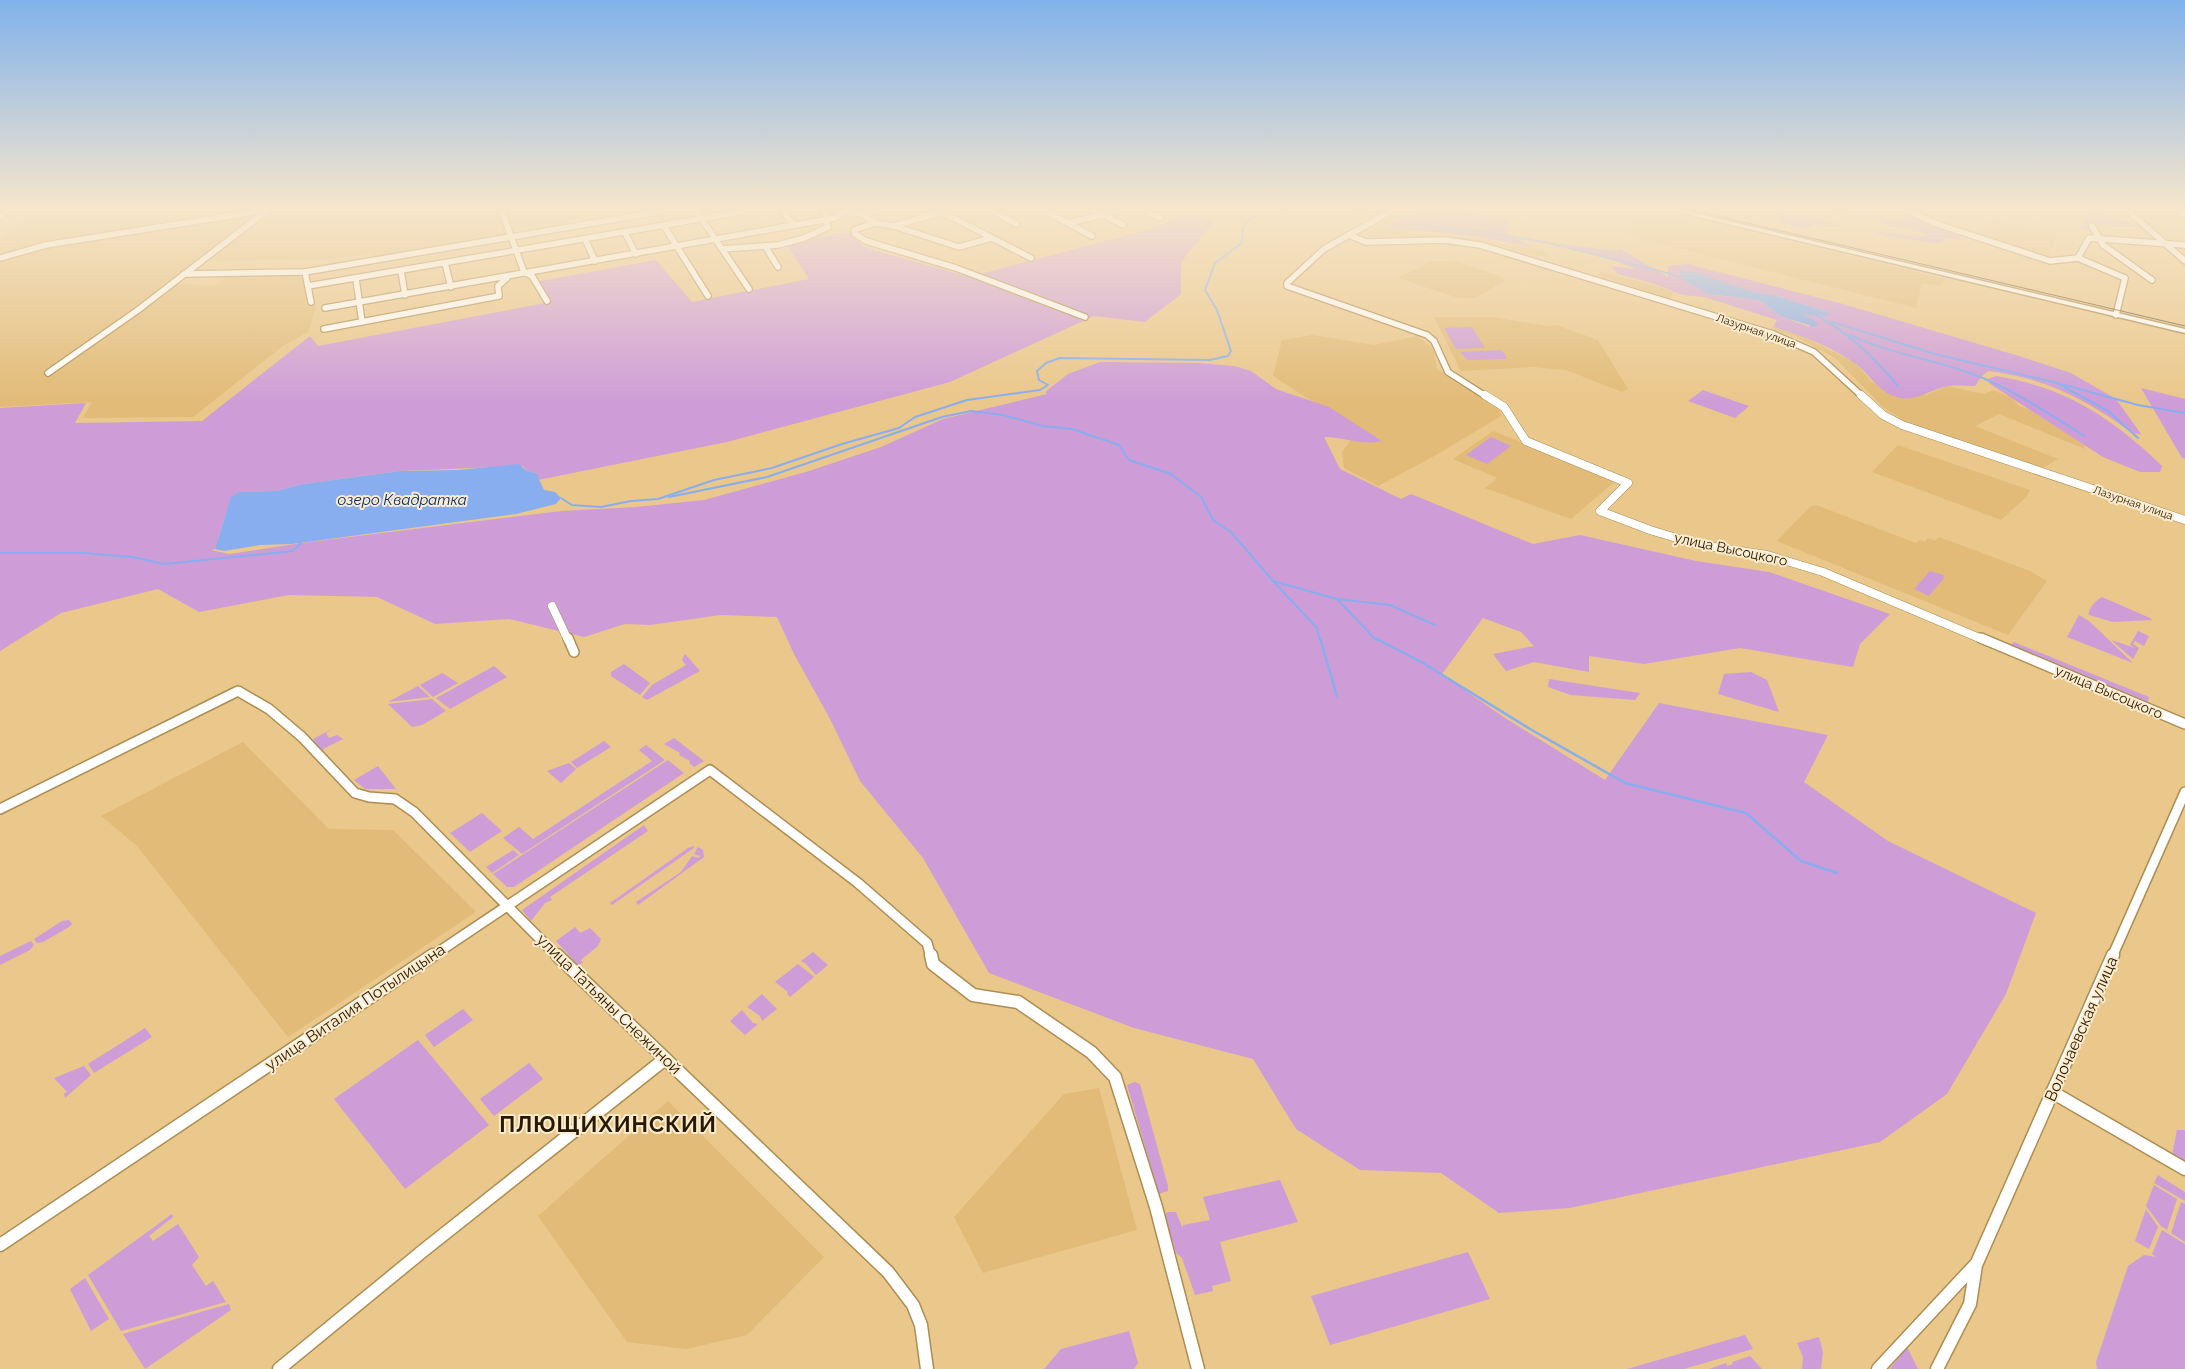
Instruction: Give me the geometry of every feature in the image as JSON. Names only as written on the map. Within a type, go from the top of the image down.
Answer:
[{"type":"main road","points":[[1936,273],[2185,331]]},
{"type":"street","points":[[48,373],[184,274],[289,273]]},
{"type":"street","points":[[305,273],[311,302]]},
{"type":"street","points":[[308,286],[390,273]]},
{"type":"street","points":[[401,273],[405,295]]},
{"type":"street","points":[[447,273],[451,287]]},
{"type":"street","points":[[325,308],[526,273],[532,276],[547,301]]},
{"type":"street","points":[[693,273],[708,296]]},
{"type":"street","points":[[738,273],[749,289]]},
{"type":"street","points":[[969,273],[1085,317]]},
{"type":"street","name":"улица Высоцкого","points":[[1298,273],[1287,283],[1287,286],[1427,334],[1434,341],[1448,372],[1504,406],[1526,441],[1628,483],[1600,510],[1650,530],[1700,545],[1767,555],[1823,572],[2185,724]]},
{"type":"street","name":"Лазурная улица","points":[[1572,273],[1773,334],[1814,352],[1883,415],[1902,425],[2185,520]]},
{"type":"street","points":[[2113,273],[2125,278],[2119,296],[2121,299],[2116,315]]},
{"type":"street","points":[[2142,273],[2152,280]]},
{"type":"street","points":[[324,329],[499,296],[498,286],[510,276]]},
{"type":"street","points":[[356,279],[362,322]]},
{"type":"street","points":[[552,606],[574,652]]},
{"type":"street","name":"улица Татьяны Снежиной","points":[[0,808],[238,691],[269,709],[302,737],[355,793],[369,797],[395,799],[404,804],[594,993],[730,1118],[888,1272],[913,1305],[921,1325],[928,1369]]},
{"type":"street","points":[[710,770],[858,883],[910,927],[927,943],[932,964],[973,994],[1018,1002],[1091,1052],[1115,1077],[1156,1207],[1198,1369]]},
{"type":"street","name":"улица Виталия Потылицына","points":[[0,1245],[710,770]]},
{"type":"street","name":"Волочаевская улица","points":[[1937,1369],[1951,1345],[1970,1304],[1976,1265],[2185,792]]},
{"type":"street","points":[[279,1369],[424,1250],[642,1079],[664,1059]]},
{"type":"street","points":[[2052,1092],[2185,1169]]},
{"type":"street","name":"Волочаевская улица","points":[[1878,1369],[1976,1265]]},
{"type":"shaded area","points":[[0,273],[192,273],[177,284],[215,285],[229,275],[304,273],[306,306],[317,305],[308,332],[284,345],[193,417],[83,418],[92,402],[0,407]]},
{"type":"shaded area","points":[[585,273],[667,273],[692,302],[809,279],[805,273],[955,273],[969,277],[985,273],[1181,273],[1181,294],[1145,322],[1094,316],[950,382],[727,442],[538,480],[536,473],[527,471],[523,466],[400,471],[304,484],[276,491],[240,492],[224,519],[215,549],[211,550],[229,554],[301,543],[561,511],[636,507],[704,500],[806,472],[881,447],[943,419],[1047,394],[1045,392],[1068,374],[1100,362],[1198,363],[1234,366],[1251,371],[1276,389],[1329,407],[1382,441],[1360,442],[1324,437],[1340,469],[1401,499],[1411,494],[1533,544],[1580,535],[1696,561],[1769,572],[1890,614],[1860,644],[1853,667],[1740,648],[1644,664],[1589,656],[1589,672],[1534,662],[1506,671],[1493,654],[1534,646],[1521,632],[1483,618],[1442,674],[1502,716],[1605,780],[1659,703],[1828,735],[1804,782],[1888,841],[2036,913],[2006,994],[1947,1094],[1880,1142],[1570,1208],[1499,1213],[1441,1173],[1360,1170],[1296,1129],[1253,1059],[1134,1028],[989,973],[923,858],[860,781],[830,719],[794,654],[777,617],[721,615],[650,625],[625,624],[584,637],[509,619],[435,624],[377,597],[289,595],[199,612],[158,589],[61,613],[0,651],[0,408],[86,403],[75,423],[202,421],[310,336],[318,346],[545,303],[535,282]]},
{"type":"shaded area","points":[[1408,273],[1490,273],[1502,277],[1504,281],[1476,298],[1458,298],[1398,278]]},
{"type":"shaded area","points":[[1605,273],[1647,283],[1673,292],[1670,299],[1596,275]]},
{"type":"shaded area","points":[[1661,273],[1668,277],[1668,273],[1681,273],[1676,275],[1703,291],[1714,295],[1759,300],[1782,317],[1809,327],[1810,319],[1803,314],[1828,312],[1774,295],[1753,292],[1692,273],[1722,273],[1843,304],[2019,356],[2071,373],[2116,399],[2141,434],[2132,433],[2098,410],[2064,392],[2009,374],[1988,371],[1975,386],[1949,386],[1913,398],[1893,396],[1844,356],[1814,342],[1773,327],[1777,320],[1704,297],[1683,295],[1651,283],[1618,274]]},
{"type":"shaded area","points":[[1776,273],[1919,273],[1944,279],[1941,286],[1922,283],[1916,308]]},
{"type":"shaded area","points":[[1434,317],[1492,317],[1548,326],[1556,325],[1598,340],[1628,389],[1622,392],[1566,370],[1533,367],[1461,371]]},
{"type":"shaded area","points":[[1472,327],[1485,348],[1456,349],[1444,328]]},
{"type":"shaded area","points":[[1773,327],[1802,336],[1854,362],[1872,382],[1926,395],[1947,386],[1984,394],[1993,390],[2012,398],[2019,406],[2028,409],[2084,443],[2085,449],[1999,414],[1975,426],[2058,459],[2043,468],[1907,423],[1883,407],[1835,358],[1799,338],[1770,329]]},
{"type":"shaded area","points":[[1312,335],[1374,345],[1417,336],[1433,348],[1437,369],[1480,395],[1500,410],[1501,416],[1436,455],[1378,486],[1344,468],[1342,452],[1358,431],[1273,376],[1282,340]]},
{"type":"shaded area","points":[[1500,350],[1504,352],[1507,359],[1467,360],[1460,352]]},
{"type":"shaded area","points":[[1996,376],[2044,388],[2086,407],[2125,433],[2162,466],[2160,472],[2140,472],[2103,457],[1990,384],[1988,379]]},
{"type":"shaded area","points":[[2141,388],[2185,399],[2185,459],[2182,458]]},
{"type":"shaded area","points":[[1703,390],[1749,406],[1735,418],[1688,401]]},
{"type":"shaded area","points":[[1493,431],[1617,480],[1571,519],[1485,488],[1497,478],[1453,459]]},
{"type":"shaded area","points":[[1491,437],[1511,446],[1487,464],[1466,455]]},
{"type":"shaded area","points":[[1898,445],[2030,490],[2026,497],[2001,520],[1872,472]]},
{"type":"shaded area","points":[[1816,505],[1916,543],[1920,540],[1925,542],[1928,538],[1935,541],[1939,537],[2030,571],[2047,581],[2008,635],[1777,541],[1810,507]]},
{"type":"shaded area","points":[[1930,571],[1943,575],[1944,578],[1929,596],[1914,589]]},
{"type":"shaded area","points":[[2102,597],[2152,620],[2113,622],[2089,615],[2092,605]]},
{"type":"shaded area","points":[[2079,615],[2089,621],[2133,663],[2067,637]]},
{"type":"shaded area","points":[[2138,631],[2149,636],[2144,646],[2135,641],[2133,644],[2139,648],[2133,659],[2111,640],[2135,648],[2130,645]]},
{"type":"shaded area","points":[[2014,642],[2149,697],[2148,702],[2011,645]]},
{"type":"shaded area","points":[[685,654],[700,671],[647,700],[642,697],[652,685],[686,665],[682,660]]},
{"type":"shaded area","points":[[624,664],[650,683],[640,695],[611,676],[611,672]]},
{"type":"shaded area","points":[[494,666],[507,677],[450,709],[436,698]]},
{"type":"shaded area","points":[[1751,672],[1767,680],[1779,712],[1718,694],[1724,674]]},
{"type":"shaded area","points":[[442,673],[458,683],[433,697],[420,685]]},
{"type":"shaded area","points":[[1549,679],[1640,693],[1635,700],[1571,695],[1548,687]]},
{"type":"shaded area","points":[[418,686],[430,697],[388,702]]},
{"type":"shaded area","points":[[432,699],[446,711],[422,725],[412,727],[388,704]]},
{"type":"shaded area","points":[[334,728],[326,733],[329,738],[337,735],[343,739],[323,749],[322,753],[313,739]]},
{"type":"shaded area","points":[[674,738],[704,761],[694,767],[689,763],[690,761],[679,755],[680,753],[664,744]]},
{"type":"shaded area","points":[[604,741],[611,747],[577,768],[571,762]]},
{"type":"shaded area","points":[[243,742],[329,829],[393,830],[476,912],[288,1037],[137,846],[101,816]]},
{"type":"shaded area","points":[[646,745],[665,760],[522,854],[503,838],[519,827],[533,839],[652,761],[639,750]]},
{"type":"shaded area","points":[[668,760],[684,773],[514,887],[507,887],[493,874]]},
{"type":"shaded area","points":[[569,763],[576,769],[561,783],[547,771]]},
{"type":"shaded area","points":[[378,766],[396,789],[365,789],[354,780]]},
{"type":"shaded area","points":[[482,813],[502,831],[470,852],[450,833]]},
{"type":"shaded area","points":[[644,825],[648,831],[550,897],[552,900],[545,903],[531,921],[522,910]]},
{"type":"shaded area","points":[[694,846],[694,848],[612,905],[610,903],[688,848]]},
{"type":"shaded area","points":[[698,847],[703,850],[704,857],[638,905],[636,902],[681,872],[692,856],[699,858],[700,856],[694,854]]},
{"type":"shaded area","points":[[513,850],[519,855],[492,873],[486,867]]},
{"type":"shaded area","points":[[69,920],[72,924],[69,927],[43,942],[37,943],[34,939],[62,921]]},
{"type":"shaded area","points":[[575,927],[580,933],[590,928],[601,939],[598,946],[581,960],[583,963],[578,965],[556,941]]},
{"type":"shaded area","points":[[31,941],[34,945],[30,950],[0,965],[0,956]]},
{"type":"shaded area","points":[[813,952],[828,965],[816,975],[801,961]]},
{"type":"shaded area","points":[[798,964],[814,977],[790,997],[787,994],[788,992],[775,982]]},
{"type":"shaded area","points":[[762,994],[777,1009],[762,1021],[760,1016],[747,1007]]},
{"type":"shaded area","points":[[463,1009],[473,1020],[434,1047],[425,1035]]},
{"type":"shaded area","points":[[742,1010],[753,1023],[758,1024],[745,1035],[730,1021]]},
{"type":"shaded area","points":[[145,1028],[152,1037],[94,1073],[88,1064]]},
{"type":"shaded area","points":[[418,1040],[489,1125],[405,1189],[334,1099]]},
{"type":"shaded area","points":[[529,1063],[543,1079],[494,1116],[480,1099]]},
{"type":"shaded area","points":[[84,1066],[91,1075],[65,1098],[64,1094],[67,1092],[54,1078]]},
{"type":"shaded area","points":[[1135,1082],[1140,1084],[1168,1186],[1168,1191],[1159,1194],[1127,1085]]},
{"type":"shaded area","points":[[1099,1088],[1137,1230],[983,1273],[954,1217],[1064,1094]]},
{"type":"shaded area","points":[[668,1101],[824,1257],[747,1335],[686,1349],[627,1342],[538,1216]]},
{"type":"shaded area","points":[[2177,1130],[2185,1130],[2185,1162],[2172,1155]]},
{"type":"shaded area","points":[[2158,1175],[2185,1192],[2185,1201],[2154,1183]]},
{"type":"shaded area","points":[[1280,1180],[1298,1222],[1220,1242],[1231,1281],[1212,1286],[1213,1291],[1195,1295],[1182,1258],[1176,1253],[1164,1216],[1167,1212],[1176,1212],[1183,1229],[1183,1225],[1210,1220],[1203,1197]]},
{"type":"shaded area","points":[[2154,1185],[2177,1199],[2167,1230],[2161,1226],[2146,1206]]},
{"type":"shaded area","points":[[2181,1202],[2185,1204],[2185,1242],[2171,1233]]},
{"type":"shaded area","points":[[2146,1209],[2158,1227],[2149,1249],[2135,1241]]},
{"type":"shaded area","points":[[172,1214],[173,1217],[149,1236],[153,1241],[178,1224],[199,1257],[192,1265],[206,1286],[213,1281],[226,1302],[121,1331],[88,1275]]},
{"type":"shaded area","points":[[2162,1230],[2185,1244],[2185,1369],[2097,1369],[2096,1362],[2128,1266],[2144,1255],[2156,1257],[2152,1254]]},
{"type":"shaded area","points":[[1468,1252],[1490,1299],[1330,1345],[1311,1296]]},
{"type":"shaded area","points":[[85,1278],[109,1319],[91,1331],[70,1289]]},
{"type":"shaded area","points":[[229,1304],[231,1310],[145,1369],[123,1334]]},
{"type":"shaded area","points":[[1129,1331],[1138,1363],[1134,1369],[1044,1369],[1061,1349]]},
{"type":"shaded area","points":[[1745,1335],[1753,1349],[1684,1369],[1627,1369]]},
{"type":"shaded area","points":[[1819,1337],[1823,1352],[1821,1369],[1802,1369],[1803,1357],[1797,1343]]},
{"type":"shaded area","points":[[1907,1347],[1918,1369],[1890,1369]]},
{"type":"shaded area","points":[[1750,1356],[1762,1369],[1709,1369],[1726,1363],[1727,1366],[1733,1364],[1732,1362]]},
{"type":"water","points":[[1680,273],[1698,273],[1753,292],[1774,295],[1828,312],[1829,315],[1803,314],[1818,323],[1815,327],[1782,317],[1759,300],[1708,294],[1675,275],[1679,275]]},
{"type":"water","name":"озеро Квадратка","points":[[519,464],[527,471],[536,473],[544,490],[555,492],[561,498],[556,504],[516,514],[292,544],[260,545],[224,551],[215,549],[231,497],[240,492],[276,491],[304,484],[400,471],[458,470]]},
{"type":"waterway","points":[[561,498],[572,505],[601,507],[631,501],[658,499],[714,480],[772,468],[842,444],[899,428],[915,417],[967,400],[1040,390],[1048,385],[1039,380],[1037,371],[1046,363],[1060,358],[1210,360],[1228,356],[1231,351],[1217,310],[1205,290],[1211,273]]},
{"type":"waterway","points":[[1667,273],[1675,275]]},
{"type":"waterway","points":[[1812,313],[1837,328],[1859,345],[1898,386]]},
{"type":"waterway","points":[[1832,322],[1935,354],[2057,383],[2108,411],[2138,438]]},
{"type":"waterway","points":[[1850,335],[1879,347],[1955,368],[1985,379],[2029,402],[2084,436]]},
{"type":"waterway","points":[[2061,384],[2138,405],[2185,413]]},
{"type":"waterway","points":[[669,497],[767,477],[942,417],[971,411],[1003,415],[1043,426],[1072,429],[1119,445],[1129,460],[1171,474],[1201,497],[1213,520],[1231,532],[1273,581],[1337,599],[1390,605],[1435,625]]},
{"type":"waterway","points":[[0,553],[83,553],[133,557],[164,564],[293,551],[301,543]]},
{"type":"waterway","points":[[1274,582],[1317,628],[1320,640]]},
{"type":"waterway","points":[[1338,600],[1376,640]]},
{"type":"waterway","points":[[1320,638],[1337,696]]},
{"type":"waterway","points":[[1375,638],[1423,663],[1530,729],[1625,783],[1746,813],[1801,861],[1837,873]]},
{"type":"tram line","points":[[1959,273],[2185,326]]},
{"type":"district","name":"ПЛЮЩИХИНСКИЙ","points":[[608,1124]]}]
